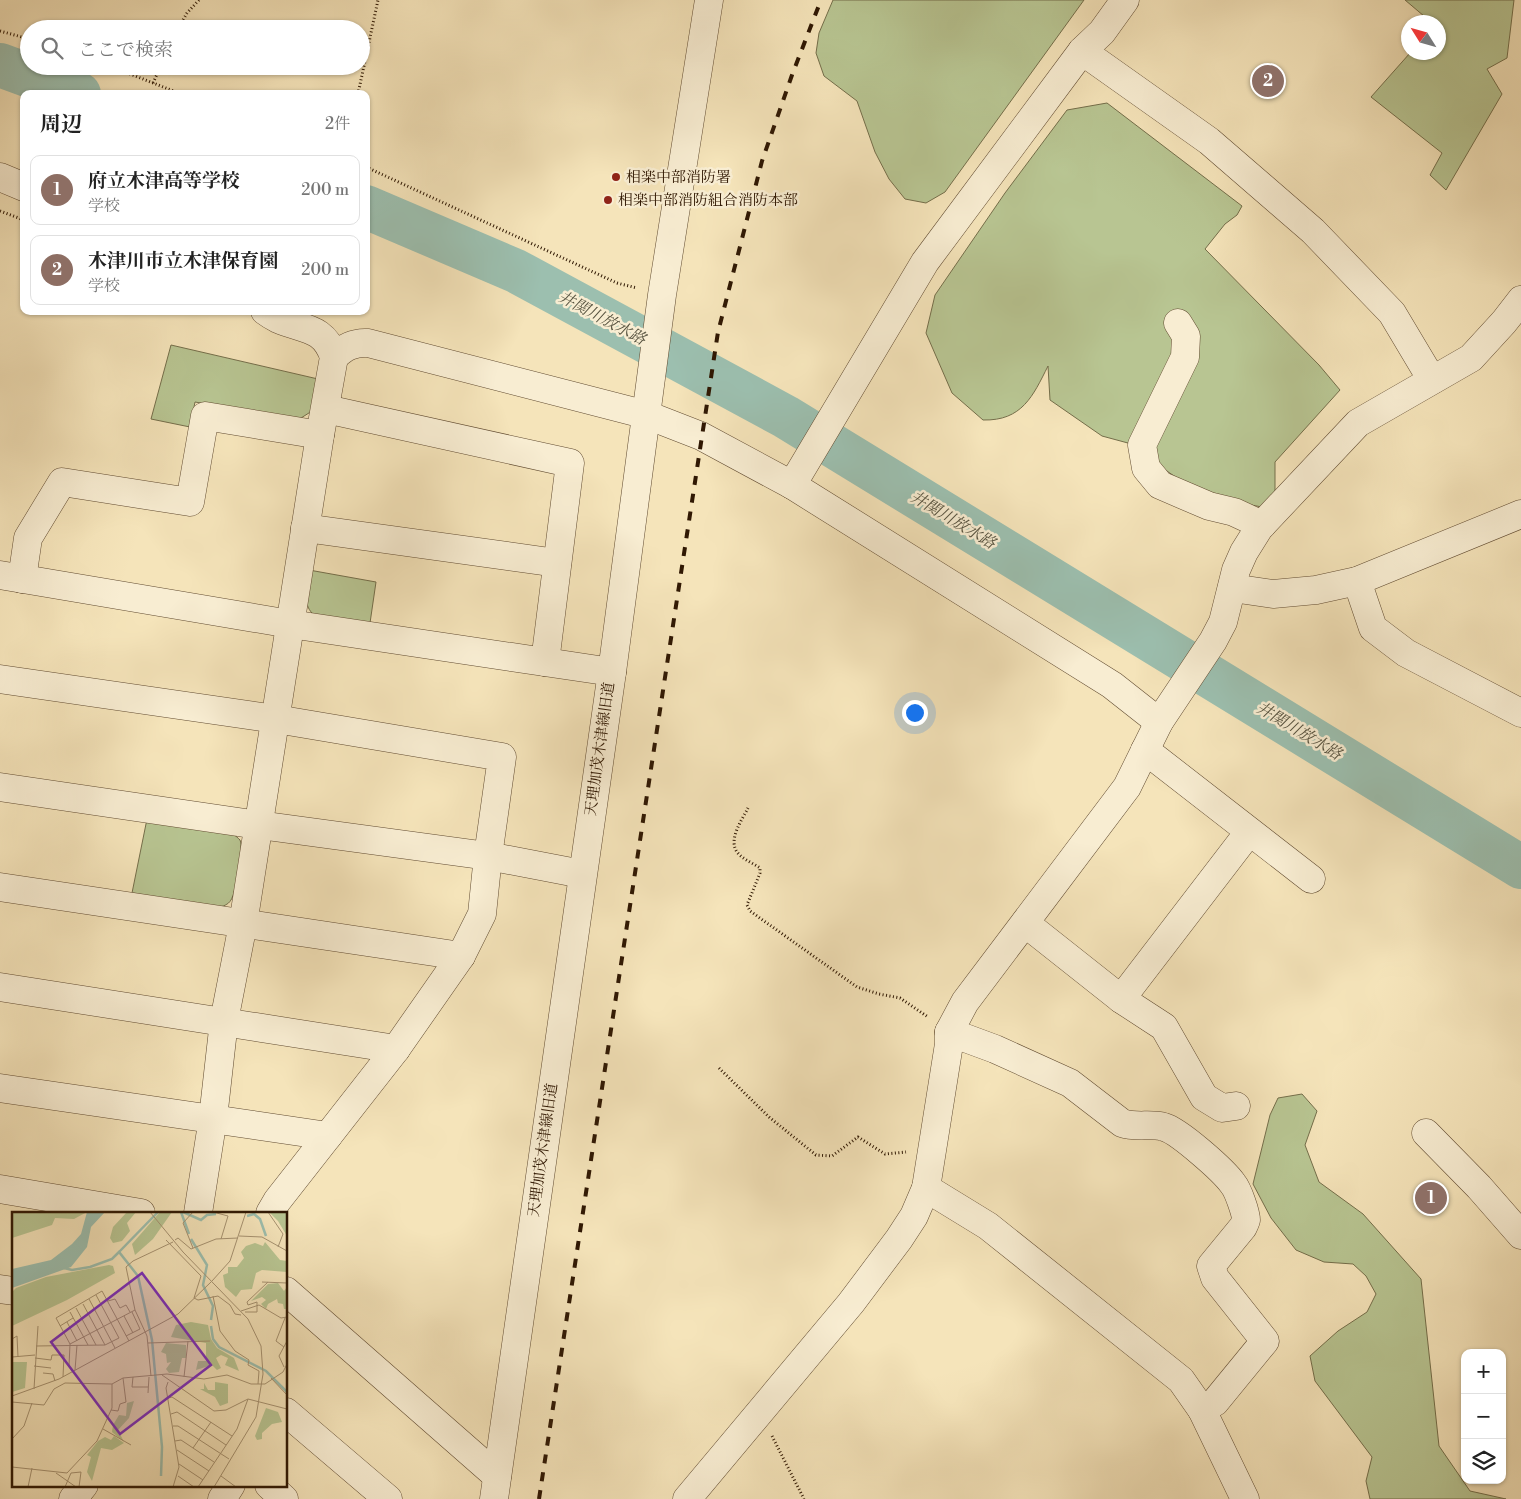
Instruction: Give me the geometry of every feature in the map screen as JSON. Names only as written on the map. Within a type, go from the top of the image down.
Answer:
[{"type":"street","name":"天理加茂木津線旧道","points":[[496,1488],[612,672],[662,300],[709,0]]},
{"type":"street","points":[[795,481],[925,262],[1082,51],[1102,32],[1125,0]]},
{"type":"street","points":[[1082,51],[1209,141],[1313,231],[1392,313],[1432,380]]},
{"type":"street","points":[[0,177],[20,185]]},
{"type":"street","points":[[687,1499],[851,1303],[914,1216],[926,1188],[949,1044],[949,1032],[965,1002],[1127,787],[1166,713],[1214,641],[1224,622],[1236,570],[1244,552],[1262,525],[1358,423],[1471,358],[1521,300]]},
{"type":"street","points":[[198,1212],[213,1118],[224,1021],[243,924],[305,528],[334,357],[332,348],[318,334],[302,326],[279,320],[271,315]]},
{"type":"street","points":[[1178,323],[1186,336],[1185,357],[1142,445],[1146,468],[1160,484],[1208,506],[1234,512],[1262,525]]},
{"type":"street","points":[[334,357],[342,349],[352,344],[368,343],[647,416],[701,436],[795,481],[1112,685],[1166,713]]},
{"type":"street","points":[[326,409],[570,464],[545,662]]},
{"type":"street","points":[[320,435],[205,416],[190,502],[62,482],[28,538],[11,577],[290,624],[612,672]]},
{"type":"street","points":[[1232,588],[1273,594],[1316,590],[1357,581],[1521,514]]},
{"type":"street","points":[[305,528],[557,563]]},
{"type":"street","points":[[1357,581],[1373,628],[1406,653],[1521,713]]},
{"type":"street","points":[[0,679],[276,719],[502,757],[482,914],[461,956],[396,1049],[277,1201],[271,1212]]},
{"type":"street","points":[[1145,750],[1311,879]]},
{"type":"street","points":[[0,786],[258,825],[488,856],[582,874]]},
{"type":"street","points":[[1121,999],[1249,832]]},
{"type":"street","points":[[0,887],[461,956]]},
{"type":"street","points":[[1025,923],[1121,999],[1164,1027],[1204,1097],[1222,1108],[1236,1106]]},
{"type":"street","points":[[0,986],[396,1049]]},
{"type":"street","points":[[949,1032],[995,1049],[1070,1083],[1122,1123],[1130,1126],[1163,1127],[1172,1130],[1185,1139],[1233,1183],[1239,1193],[1246,1220],[1243,1228],[1211,1266],[1215,1278],[1265,1341],[1215,1402],[1202,1410]]},
{"type":"street","points":[[0,1088],[328,1136]]},
{"type":"street","points":[[1426,1133],[1479,1187],[1521,1235]]},
{"type":"street","points":[[926,1188],[988,1226],[1181,1380],[1202,1410],[1245,1499]]},
{"type":"street","points":[[0,1189],[135,1212]]},
{"type":"street","points":[[288,1293],[496,1488]]},
{"type":"street","points":[[288,1414],[388,1499]]},
{"type":"street","points":[[74,1499],[83,1486]]},
{"type":"street","points":[[222,1499],[230,1486]]},
{"type":"street","points":[[271,1486],[284,1499]]},
{"type":"path","points":[[183,20],[199,0]]},
{"type":"path","points":[[370,38],[378,0]]},
{"type":"path","points":[[0,31],[20,37]]},
{"type":"path","points":[[133,75],[171,90]]},
{"type":"path","points":[[153,83],[157,75]]},
{"type":"path","points":[[359,90],[362,75]]},
{"type":"path","points":[[370,169],[617,283],[662,300]]},
{"type":"path","points":[[0,211],[20,218]]},
{"type":"path","points":[[748,808],[739,824],[734,845],[737,852],[743,858],[760,868],[760,873],[747,905],[750,911],[857,987],[900,998],[949,1032]]},
{"type":"path","points":[[719,1068],[769,1117],[816,1155],[832,1156],[858,1137],[884,1154],[932,1150]]},
{"type":"path","points":[[759,1412],[804,1499]]},
{"type":"green space","points":[[833,0],[1084,0],[945,192],[926,203],[905,199],[889,179],[875,152],[857,101],[824,76],[816,53],[819,33]]},
{"type":"green space","points":[[1405,0],[1514,0],[1507,58],[1487,69],[1502,94],[1446,190],[1430,175],[1442,153],[1371,97],[1404,60],[1446,60],[1446,15],[1423,15]]},
{"type":"green space","points":[[1107,103],[1242,206],[1237,215],[1225,224],[1205,249],[1319,365],[1340,390],[1275,462],[1275,494],[1262,507],[1202,496],[1167,471],[1139,446],[1102,436],[1050,400],[1048,366],[1031,397],[1017,411],[1008,416],[983,420],[952,393],[926,333],[935,295],[1005,193],[1067,110]]},
{"type":"green space","points":[[171,345],[318,379],[312,411],[301,418],[295,419],[195,402],[190,427],[151,419]]},
{"type":"green space","points":[[309,570],[376,582],[370,623],[313,614],[309,610],[306,599]]},
{"type":"green space","points":[[147,819],[234,835],[240,840],[239,870],[233,895],[228,903],[218,908],[132,893]]},
{"type":"green space","points":[[1302,1094],[1317,1111],[1305,1145],[1319,1182],[1363,1214],[1421,1279],[1439,1446],[1461,1478],[1461,1484],[1465,1484],[1470,1491],[1506,1499],[1370,1499],[1366,1481],[1372,1457],[1315,1381],[1310,1356],[1338,1331],[1367,1312],[1376,1294],[1366,1276],[1353,1264],[1324,1262],[1296,1250],[1271,1218],[1253,1184],[1270,1115],[1278,1098]]},
{"type":"waterway","name":"井関川放水路","points":[[0,65],[20,72]]},
{"type":"waterway","name":"井関川放水路","points":[[27,75],[68,90]]},
{"type":"waterway","name":"井関川放水路","points":[[370,209],[516,271],[786,417],[1521,867]]},
{"type":"railway","points":[[539,1499],[718,332],[762,161],[821,0]]},
{"type":"place","name":"木津川市立木津保育園","points":[[1268,81]]},
{"type":"place","name":"相楽中部消防署","points":[[616,177]]},
{"type":"place","name":"相楽中部消防組合消防本部","points":[[608,200]]},
{"type":"place","name":"府立木津高等学校","points":[[1431,1198]]}]
